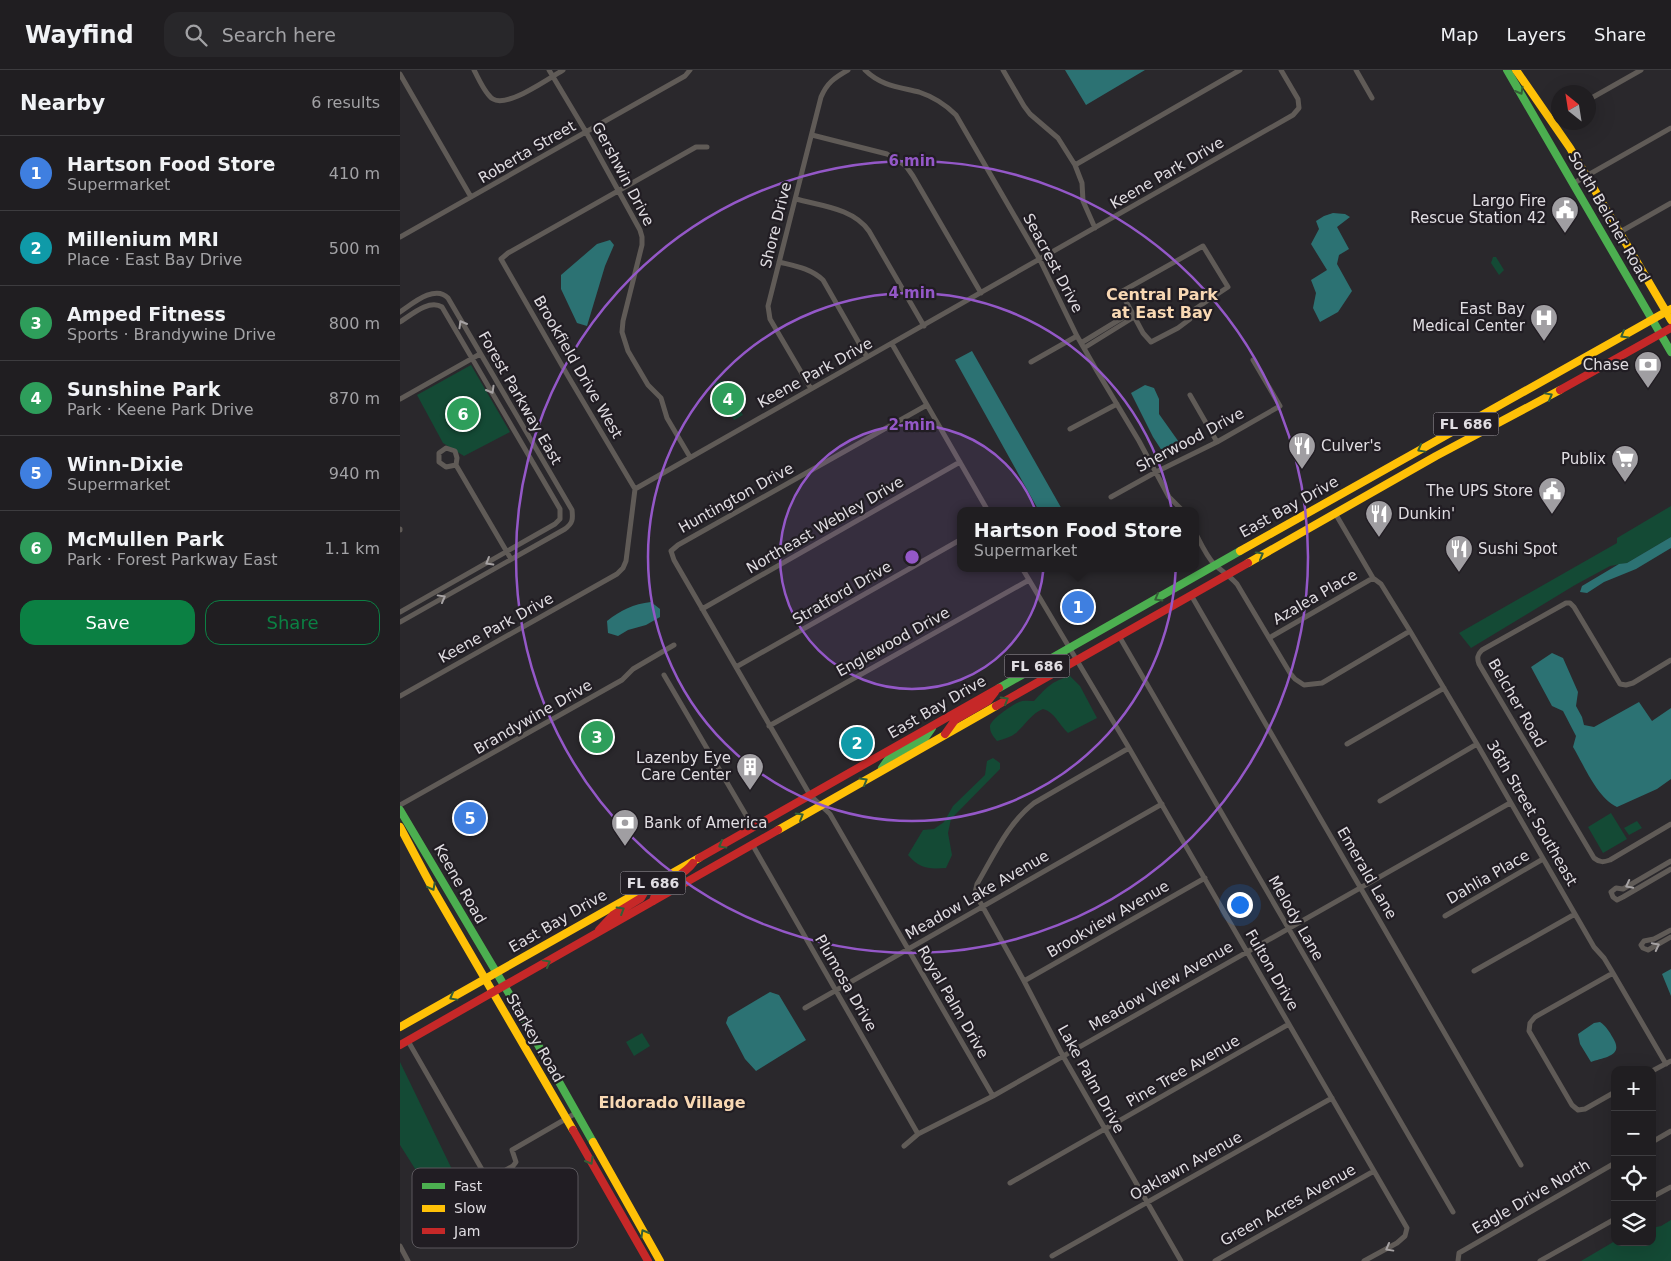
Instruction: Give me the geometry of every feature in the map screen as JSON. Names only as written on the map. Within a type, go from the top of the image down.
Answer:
[{"type":"main road","name":"South Belcher Road","points":[[1507,70],[1671,352]]},
{"type":"main road","name":"South Belcher Road","points":[[1516,70],[1541,106],[1551,115]]},
{"type":"main road","name":"South Belcher Road","points":[[1562,130],[1620,232],[1669,310],[1671,320]]},
{"type":"main road","name":"East Bay Drive","points":[[400,1027],[1669,310]]},
{"type":"main road","name":"East Bay Drive","points":[[400,1045],[1191,594],[1436,456],[1548,397],[1671,328]]},
{"type":"main road","points":[[1310,527],[1323,504]]},
{"type":"main road","points":[[945,734],[955,720],[988,701],[998,688]]},
{"type":"main road","points":[[879,772],[889,758],[924,738],[934,725]]},
{"type":"main road","name":"Keene Road","points":[[400,810],[496,973]]},
{"type":"main road","name":"Starkey Road","points":[[400,827],[434,891],[648,1261]]},
{"type":"main road","points":[[654,901],[655,893],[687,871],[692,866],[694,860]]},
{"type":"main road","points":[[594,935],[613,915],[641,898],[648,886]]},
{"type":"main road","name":"Starkey Road","points":[[496,973],[660,1261]]},
{"type":"street","points":[[474,70],[492,99],[499,102],[513,98],[563,70]]},
{"type":"street","name":"Gershwin Drive","points":[[549,70],[619,190],[642,237],[642,245],[623,322],[623,339],[648,385],[661,398],[667,418],[690,458]]},
{"type":"street","name":"Roberta Street","points":[[400,237],[685,76],[690,70]]},
{"type":"street","name":"Shore Drive","points":[[811,390],[770,319],[768,306],[821,97],[827,84],[833,78],[848,70]]},
{"type":"street","name":"Seacrest Drive","points":[[865,70],[881,82],[930,97],[945,104],[956,115],[1040,260],[1082,345],[1169,497],[1178,507]]},
{"type":"street","points":[[1003,70],[1024,106],[1058,138],[1074,165],[1082,183],[1083,201],[1095,228]]},
{"type":"street","points":[[1074,165],[1240,70]]},
{"type":"street","name":"Keene Park Drive","points":[[400,696],[617,574],[623,568],[626,561],[635,489],[1293,115],[1299,108],[1298,99],[1281,70]]},
{"type":"street","points":[[1356,70],[1372,98]]},
{"type":"street","points":[[1596,95],[1641,70]]},
{"type":"street","points":[[400,74],[472,197]]},
{"type":"street","points":[[1532,112],[1541,106]]},
{"type":"street","points":[[1574,183],[1671,128]]},
{"type":"street","points":[[812,135],[888,154],[906,166],[914,176],[981,293]]},
{"type":"street","points":[[619,190],[696,147],[707,147]]},
{"type":"street","name":"Brookfield Drive West","points":[[619,190],[508,253],[501,259],[635,489]]},
{"type":"street","points":[[796,199],[850,214],[861,220],[924,326]]},
{"type":"street","points":[[1620,232],[1671,203]]},
{"type":"street","points":[[1203,246],[1228,287],[1195,309],[1190,319],[1178,328],[1151,342],[1143,333],[1133,315],[1121,292],[1203,246]]},
{"type":"street","points":[[779,262],[815,272],[823,280],[867,357]]},
{"type":"street","name":"Forest Parkway East","points":[[400,312],[434,293],[442,293],[448,298],[572,510],[573,518],[571,524],[565,529],[511,559]]},
{"type":"street","name":"Forest Parkway East","points":[[400,322],[425,307],[438,305],[442,307],[560,509],[560,518],[555,524],[506,552]]},
{"type":"street","points":[[1082,345],[1133,315]]},
{"type":"street","points":[[1031,362],[1077,336]]},
{"type":"street","points":[[892,344],[986,507]]},
{"type":"street","points":[[400,399],[480,354]]},
{"type":"street","name":"Sherwood Drive","points":[[1112,497],[1156,472],[1217,442],[1280,406],[1253,360]]},
{"type":"street","points":[[1190,394],[1217,442]]},
{"type":"street","points":[[1070,429],[1116,404]]},
{"type":"street","name":"Huntington Drive","points":[[810,795],[674,560],[671,551],[678,545],[927,405]]},
{"type":"street","name":"Northeast Webley Drive","points":[[702,609],[960,462]]},
{"type":"street","points":[[400,622],[511,559],[456,465]]},
{"type":"street","name":"36th Street Southeast","points":[[1335,513],[1373,578],[1381,584],[1478,744],[1594,947],[1604,958],[1668,1062]]},
{"type":"street","points":[[1199,539],[1215,565],[1228,574],[1237,584],[1295,679],[1304,684],[1322,683],[1410,631]]},
{"type":"street","name":"Stratford Drive","points":[[736,668],[957,542]]},
{"type":"street","points":[[400,612],[506,552]]},
{"type":"street","name":"Fulton Drive","points":[[1024,572],[1162,804],[1407,1228],[1405,1236],[1397,1243],[1364,1261]]},
{"type":"street","name":"Azalea Place","points":[[1269,638],[1373,578]]},
{"type":"street","name":"Englewood Drive","points":[[769,726],[1028,580]]},
{"type":"street","name":"Emerald Lane","points":[[1191,594],[1521,1165]]},
{"type":"street","name":"Belcher Road","points":[[1671,660],[1633,682],[1626,685],[1620,684],[1570,603],[1561,604],[1482,650],[1478,654],[1477,660],[1594,858],[1604,862],[1610,860],[1671,824]]},
{"type":"street","name":"Melody Lane","points":[[1119,636],[1452,1212]]},
{"type":"street","name":"Brandywine Drive","points":[[400,805],[622,680],[633,669],[674,646]]},
{"type":"street","points":[[664,675],[753,827]]},
{"type":"street","points":[[1347,744],[1444,688]]},
{"type":"street","points":[[1380,801],[1478,744]]},
{"type":"street","name":"Lake Palm Drive","points":[[1129,748],[1034,803],[1024,811],[1013,823],[977,884],[975,893],[1063,1056],[1181,1261]]},
{"type":"street","name":"Royal Palm Drive","points":[[810,795],[830,814],[993,1096]]},
{"type":"street","name":"Meadow View Avenue","points":[[904,1146],[918,1134],[993,1096],[1510,803]]},
{"type":"street","name":"Meadow Lake Avenue","points":[[805,1008],[1162,804]]},
{"type":"street","name":"Plumosa Drive","points":[[752,844],[918,1134]]},
{"type":"street","name":"Dahlia Place","points":[[1445,916],[1543,860]]},
{"type":"street","points":[[1671,861],[1623,889],[1616,888],[1612,892],[1613,896],[1616,900],[1623,897],[1671,869]]},
{"type":"street","name":"Brookview Avenue","points":[[1024,981],[1205,878]]},
{"type":"street","points":[[1474,971],[1575,914]]},
{"type":"street","points":[[1671,930],[1654,940],[1644,941],[1642,945],[1643,948],[1648,950],[1671,938]]},
{"type":"street","points":[[1611,1094],[1586,1109],[1578,1110],[1572,1105],[1529,1031],[1530,1023],[1535,1016],[1613,973]]},
{"type":"street","name":"Pine Tree Avenue","points":[[1010,1183],[1290,1024]]},
{"type":"street","points":[[408,1041],[481,1168]]},
{"type":"street","points":[[1656,1069],[1668,1062]]},
{"type":"street","name":"Oaklawn Avenue","points":[[1052,1256],[1332,1098]]},
{"type":"street","points":[[509,1168],[516,1162],[512,1150],[576,1113]]},
{"type":"street","points":[[1656,1140],[1671,1131]]},
{"type":"street","name":"Eagle Drive North","points":[[1458,1261],[1459,1253],[1611,1165]]},
{"type":"street","name":"Green Acres Avenue","points":[[1215,1261],[1374,1172]]},
{"type":"street","points":[[1656,1196],[1671,1187]]},
{"type":"street","points":[[1540,1261],[1611,1221]]},
{"type":"street","points":[[400,1246],[408,1261]]},
{"type":"green space","points":[[1493,257],[1496,257],[1504,270],[1499,275],[1491,263]]},
{"type":"green space","points":[[471,365],[510,432],[464,456],[443,443],[417,395]]},
{"type":"green space","points":[[723,381],[743,415],[734,420],[713,383]]},
{"type":"green space","points":[[1671,506],[1671,537],[1627,563],[1610,566],[1575,585],[1471,648],[1459,633],[1617,543],[1617,538]]},
{"type":"green space","points":[[1070,676],[1080,686],[1097,718],[1068,733],[1054,716],[1043,709],[1032,716],[1020,730],[1007,738],[997,741],[991,733],[990,727],[997,717],[1006,709],[1019,702],[1034,701],[1050,685]]},
{"type":"green space","points":[[993,758],[1000,763],[1000,769],[951,819],[948,833],[952,855],[946,868],[929,868],[916,863],[908,855],[923,830],[934,829],[944,822],[953,806],[985,775],[987,761]]},
{"type":"green space","points":[[1611,813],[1627,839],[1603,853],[1588,827]]},
{"type":"green space","points":[[1637,821],[1642,828],[1629,835],[1624,828]]},
{"type":"green space","points":[[642,1033],[650,1046],[634,1056],[626,1042]]},
{"type":"green space","points":[[400,1062],[451,1168],[415,1168],[400,1145]]},
{"type":"green space","points":[[1671,1220],[1671,1261],[1581,1261],[1611,1243],[1611,1246],[1656,1246],[1656,1227]]},
{"type":"water","points":[[1065,70],[1145,70],[1086,105]]},
{"type":"water","points":[[1333,213],[1345,214],[1350,217],[1337,227],[1349,249],[1339,255],[1337,264],[1352,291],[1338,312],[1320,322],[1313,308],[1316,293],[1311,280],[1327,270],[1311,244],[1319,229],[1316,221]]},
{"type":"water","points":[[610,240],[614,245],[605,266],[587,326],[577,323],[561,289],[561,275],[597,244]]},
{"type":"water","points":[[972,351],[1061,507],[1037,507],[955,360]]},
{"type":"water","points":[[1145,385],[1154,388],[1159,399],[1159,414],[1181,445],[1164,454],[1153,437],[1131,393]]},
{"type":"water","points":[[1671,537],[1671,548],[1636,569],[1604,582],[1587,593],[1580,592],[1582,586],[1619,564],[1627,563]]},
{"type":"water","points":[[651,602],[660,609],[660,617],[646,625],[628,630],[618,636],[608,633],[607,621],[612,617],[633,606]]},
{"type":"water","points":[[1552,653],[1563,658],[1578,692],[1576,706],[1584,725],[1594,727],[1639,702],[1652,721],[1671,708],[1671,779],[1657,789],[1617,807],[1603,796],[1573,747],[1576,736],[1563,711],[1552,706],[1531,667]]},
{"type":"water","points":[[1671,969],[1671,996],[1662,974]]},
{"type":"water","points":[[770,992],[779,995],[806,1040],[756,1071],[745,1059],[726,1023],[728,1017]]},
{"type":"water","points":[[1600,1022],[1610,1033],[1616,1044],[1616,1049],[1611,1055],[1591,1062],[1580,1044],[1578,1034],[1594,1023]]},
{"type":"traffic: fast","points":[[1507,70],[1671,352]]},
{"type":"traffic: fast","points":[[999,688],[1240,551]]},
{"type":"traffic: fast","points":[[882,768],[889,758],[925,738],[932,728]]},
{"type":"traffic: fast","points":[[400,810],[511,997],[593,1142]]},
{"type":"traffic: slow","points":[[1516,70],[1570,148],[1671,320]]},
{"type":"traffic: slow","points":[[1240,551],[1671,309]]},
{"type":"traffic: slow","points":[[1248,563],[1436,456],[1560,390]]},
{"type":"traffic: slow","points":[[778,830],[996,706]]},
{"type":"traffic: slow","points":[[400,827],[434,891],[573,1130]]},
{"type":"traffic: slow","points":[[400,1027],[699,858]]},
{"type":"traffic: slow","points":[[593,1142],[660,1261]]},
{"type":"traffic: jam","points":[[1560,390],[1671,328]]},
{"type":"traffic: jam","points":[[996,706],[1248,563]]},
{"type":"traffic: jam","points":[[699,858],[999,688]]},
{"type":"traffic: jam","points":[[945,734],[955,720],[988,701],[995,692]]},
{"type":"traffic: jam","points":[[400,1045],[778,830]]},
{"type":"traffic: jam","points":[[653,901],[656,894],[665,884],[683,873],[693,863]]},
{"type":"traffic: jam","points":[[599,930],[613,915],[641,898],[648,886]]},
{"type":"traffic: jam","points":[[573,1130],[648,1261]]},
{"type":"place","name":"Largo Fire Rescue Station 42","points":[[1565,234]]},
{"type":"place","name":"East Bay Medical Center","points":[[1544,342]]},
{"type":"place","name":"Chase","points":[[1648,389]]},
{"type":"place","name":"Sunshine Park","points":[[728,399]]},
{"type":"place","name":"McMullen Park","points":[[463,414]]},
{"type":"place","name":"Culver's","points":[[1302,470]]},
{"type":"place","name":"Publix","points":[[1625,483]]},
{"type":"place","name":"The UPS Store","points":[[1552,515]]},
{"type":"place","name":"Dunkin'","points":[[1379,538]]},
{"type":"place","name":"Sushi Spot","points":[[1459,573]]},
{"type":"place","name":"Hartson Food Store","points":[[1078,607]]},
{"type":"place","name":"Amped Fitness","points":[[597,737]]},
{"type":"place","name":"Millenium MRI","points":[[857,743]]},
{"type":"place","name":"Lazenby Eye Care Center","points":[[750,791]]},
{"type":"place","name":"Winn-Dixie","points":[[470,818]]},
{"type":"place","name":"Bank of America","points":[[625,847]]},
{"type":"district","name":"Central Park at East Bay","points":[[1162,303]]},
{"type":"district","name":"Eldorado Village","points":[[672,1102]]}]
